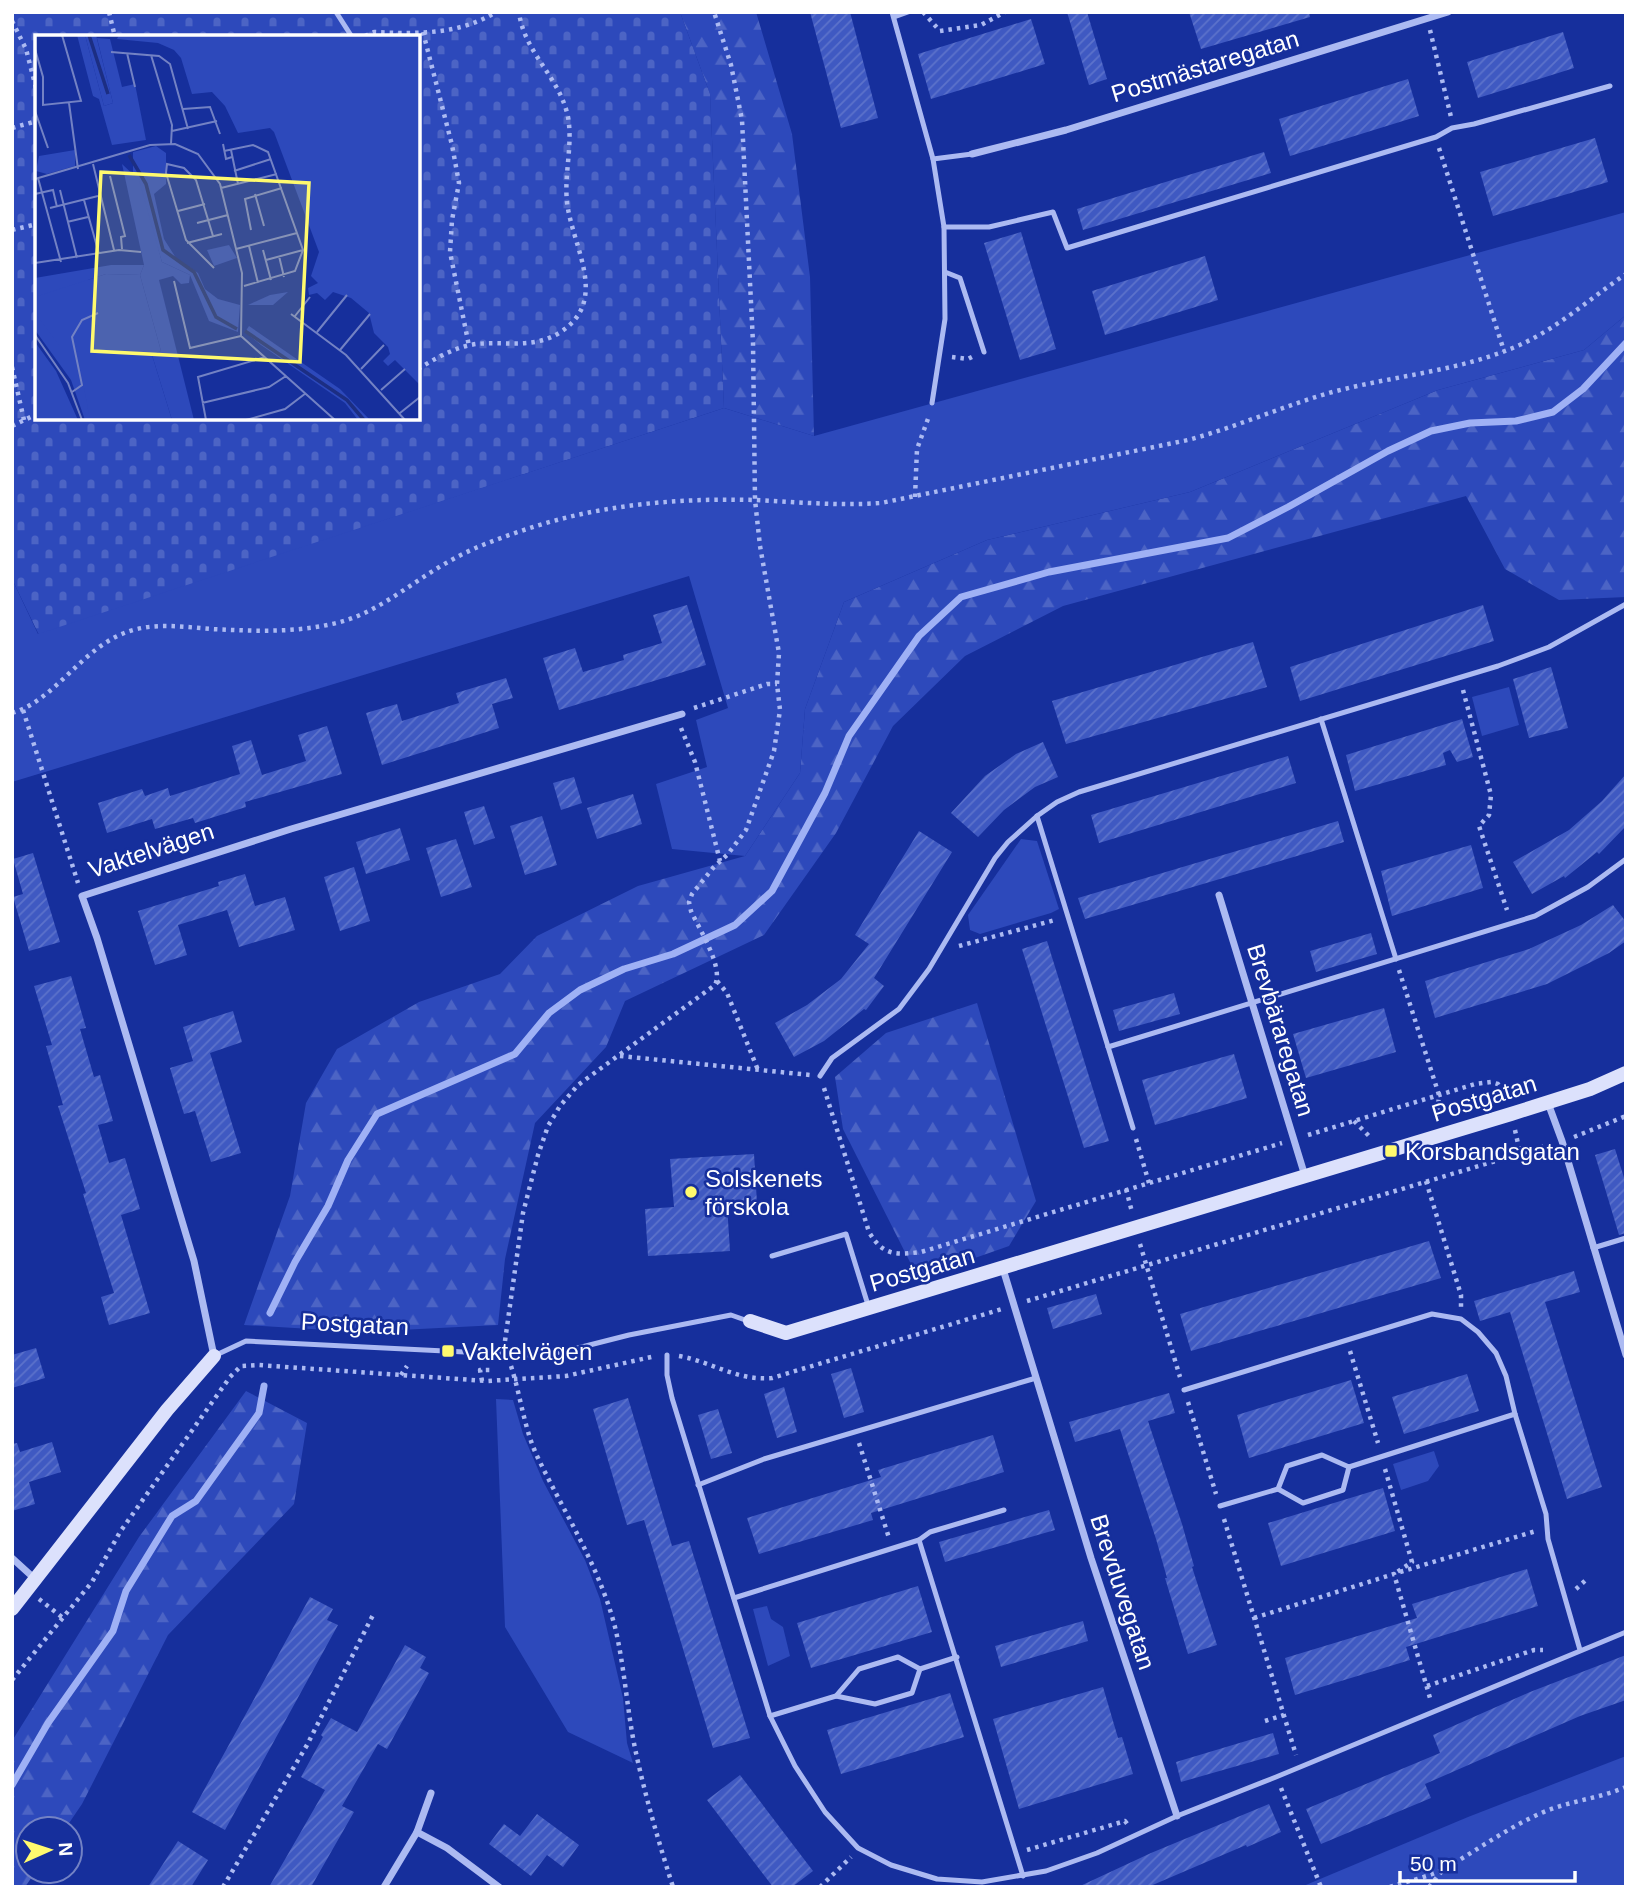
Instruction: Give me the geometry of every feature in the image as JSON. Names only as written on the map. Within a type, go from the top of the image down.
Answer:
[{"type":"street","name":"Postmästaregatan","points":[[972,154],[1066,130],[1448,12]]},
{"type":"street","name":"Vaktelvägen","points":[[214,1356],[194,1261],[82,896],[291,829],[682,714]]},
{"type":"street","name":"Brevbäraregatan","points":[[1219,895],[1306,1176]]},
{"type":"street","name":"Postgatan","points":[[750,1321],[786,1333],[1548,1103],[1626,1073]]},
{"type":"street","points":[[1548,1103],[1562,1140],[1626,1354]]},
{"type":"street","name":"Brevduvegatan","points":[[1003,1269],[1104,1599],[1177,1816]]},
{"type":"street","points":[[12,1609],[167,1410],[214,1356]]},
{"type":"street","points":[[12,1558],[36,1580]]},
{"type":"street","points":[[384,1887],[417,1832],[431,1793]]},
{"type":"street","points":[[417,1832],[447,1848],[499,1887]]},
{"type":"lane","points":[[336,12],[351,35]]},
{"type":"lane","points":[[908,12],[893,14],[933,159],[944,227],[945,319],[932,403]]},
{"type":"lane","points":[[944,227],[989,227],[1053,212],[1067,248],[1436,137],[1452,128],[1611,86]]},
{"type":"lane","points":[[933,159],[972,154]]},
{"type":"lane","points":[[945,272],[960,278],[984,352]]},
{"type":"lane","points":[[820,1076],[832,1058],[898,1009],[939,951],[995,858],[1008,842],[1057,802],[1079,792],[1459,678],[1549,647],[1626,604]]},
{"type":"lane","points":[[1321,719],[1396,959]]},
{"type":"lane","points":[[1037,816],[1133,1128]]},
{"type":"lane","points":[[1108,1047],[1535,916],[1570,897],[1626,859]]},
{"type":"lane","points":[[772,1256],[846,1234],[869,1308]]},
{"type":"lane","points":[[1594,1248],[1626,1238]]},
{"type":"lane","points":[[1184,1390],[1432,1314],[1461,1319],[1478,1332],[1496,1353],[1506,1376],[1546,1514],[1548,1539],[1580,1650]]},
{"type":"lane","name":"Postgatan","points":[[214,1356],[246,1340],[508,1355],[562,1352],[629,1335],[731,1315],[750,1321]]},
{"type":"lane","points":[[667,1354],[671,1398],[770,1716],[794,1766],[825,1812],[858,1848],[891,1865],[937,1878],[982,1882],[1045,1871],[1097,1853],[1177,1816],[1626,1632]]},
{"type":"lane","points":[[698,1485],[764,1459],[1036,1378]]},
{"type":"lane","points":[[1278,1489],[1287,1465],[1322,1455],[1349,1467],[1515,1414]]},
{"type":"lane","points":[[1220,1506],[1278,1489],[1303,1503],[1343,1490],[1349,1467]]},
{"type":"lane","points":[[734,1598],[892,1549],[919,1540],[930,1532],[1004,1510]]},
{"type":"lane","points":[[919,1540],[1023,1876]]},
{"type":"lane","points":[[836,1696],[859,1669],[898,1657],[920,1669],[957,1657]]},
{"type":"lane","points":[[770,1716],[836,1696],[875,1704],[912,1693],[920,1669]]},
{"type":"path","points":[[109,12],[115,35]]},
{"type":"path","points":[[368,35],[374,32],[449,31],[485,19],[496,12]]},
{"type":"path","points":[[420,368],[443,354],[469,346],[536,344],[558,334],[579,319],[585,293],[585,268],[567,202],[570,160],[568,116],[552,77],[532,51],[521,26],[519,12]]},
{"type":"path","points":[[673,1887],[653,1825],[636,1751],[615,1627],[591,1559],[537,1455],[524,1421],[505,1342],[523,1213],[548,1126],[560,1105],[578,1085],[710,991],[717,981],[717,967],[689,902],[692,894],[746,830],[774,751],[779,710],[779,653],[760,546],[755,500],[753,343],[742,120],[731,65],[714,12]]},
{"type":"path","points":[[923,12],[940,32],[981,25],[1005,12]]},
{"type":"path","points":[[1427,19],[1448,100],[1452,128]]},
{"type":"path","points":[[12,21],[26,50],[35,84]]},
{"type":"path","points":[[423,32],[459,183],[452,220],[450,252],[469,346]]},
{"type":"path","points":[[12,128],[35,122]]},
{"type":"path","points":[[1436,137],[1504,351]]},
{"type":"path","points":[[12,230],[35,224]]},
{"type":"path","points":[[12,713],[23,710],[103,644],[134,630],[161,626],[260,632],[335,624],[372,609],[448,561],[476,548],[548,523],[629,505],[689,500],[862,504],[915,496],[1188,440],[1223,431],[1328,394],[1504,351],[1541,334],[1568,317],[1626,274]]},
{"type":"path","points":[[940,355],[968,359],[984,352]]},
{"type":"path","points":[[12,367],[24,420]]},
{"type":"path","points":[[915,496],[916,449],[932,403]]},
{"type":"path","points":[[12,426],[35,415]]},
{"type":"path","points":[[1459,678],[1491,795],[1489,816],[1479,826],[1492,872],[1512,924]]},
{"type":"path","points":[[720,861],[695,762],[680,726],[682,714],[683,711],[767,684],[777,684]]},
{"type":"path","points":[[23,710],[82,896]]},
{"type":"path","points":[[939,951],[1069,916]]},
{"type":"path","points":[[1396,959],[1439,1095],[1437,1122]]},
{"type":"path","points":[[717,981],[727,993],[758,1070]]},
{"type":"path","points":[[618,1056],[820,1076],[869,1232],[876,1243],[891,1252],[901,1254],[921,1252],[1475,1084],[1491,1082],[1498,1084],[1503,1090],[1520,1153]]},
{"type":"path","points":[[1571,1138],[1626,1116]]},
{"type":"path","points":[[1353,1121],[1373,1140]]},
{"type":"path","points":[[1133,1128],[1149,1183]]},
{"type":"path","points":[[1027,1301],[1548,1145]]},
{"type":"path","points":[[1426,1181],[1461,1295],[1461,1319]]},
{"type":"path","points":[[1126,1189],[1146,1265],[1300,1767]]},
{"type":"path","points":[[12,1680],[92,1582],[120,1532],[230,1377],[241,1366],[482,1381],[566,1376],[667,1354],[692,1358],[741,1377],[772,1378],[1000,1310]]},
{"type":"path","points":[[1346,1341],[1412,1562],[1394,1574]]},
{"type":"path","points":[[401,1375],[407,1366]]},
{"type":"path","points":[[481,1370],[482,1381]]},
{"type":"path","points":[[855,1432],[892,1549]]},
{"type":"path","points":[[1254,1618],[1547,1528]]},
{"type":"path","points":[[1394,1574],[1434,1712]]},
{"type":"path","points":[[36,1580],[39,1599],[63,1618]]},
{"type":"path","points":[[223,1887],[307,1745],[374,1613]]},
{"type":"path","points":[[1427,1686],[1534,1650],[1546,1650]]},
{"type":"path","points":[[1265,1721],[1284,1715]]},
{"type":"path","points":[[1276,1777],[1321,1887]]},
{"type":"path","points":[[1390,1887],[1444,1869],[1503,1831],[1541,1812],[1626,1787]]},
{"type":"path","points":[[1016,1854],[1125,1821],[1136,1835]]},
{"type":"path","points":[[821,1887],[858,1848]]},
{"type":"path","points":[[1429,1887],[1444,1869]]},
{"type":"green space","points":[[12,12],[680,12],[710,94],[724,408],[39,635],[12,579]]},
{"type":"green space","points":[[680,12],[756,12],[792,134],[810,277],[814,436],[724,408],[710,94]]},
{"type":"green space","points":[[1626,212],[1626,315],[1584,350],[1438,390],[1190,492],[987,540],[844,602],[805,709],[800,773],[745,856],[672,849],[656,784],[707,767],[696,720],[728,708],[689,576],[12,782],[12,579],[38,634],[724,408],[814,436]]},
{"type":"green space","points":[[1626,315],[1626,597],[1559,600],[1505,569],[1466,496],[1063,606],[965,656],[893,726],[836,833],[764,935],[625,1001],[606,1047],[535,1123],[505,1259],[498,1325],[360,1332],[244,1325],[290,1196],[306,1103],[337,1049],[419,1002],[500,974],[537,936],[638,886],[745,856],[800,773],[805,709],[844,602],[987,540],[1190,492],[1438,390],[1584,350]]},
{"type":"green space","points":[[1509,687],[1519,725],[1482,736],[1472,697]]},
{"type":"green space","points":[[1021,839],[1037,841],[1059,909],[980,934],[970,930],[968,915]]},
{"type":"green space","points":[[977,1003],[1036,1201],[1009,1246],[918,1278],[843,1129],[835,1077],[886,1033]]},
{"type":"green space","points":[[246,1391],[307,1423],[294,1504],[168,1635],[75,1815],[14,1815],[14,1885],[26,1885],[12,1887],[12,1741],[139,1537]]},
{"type":"green space","points":[[496,1399],[513,1400],[523,1434],[543,1481],[585,1560],[600,1599],[623,1698],[627,1743],[633,1763],[568,1732],[505,1627]]},
{"type":"green space","points":[[1434,1451],[1439,1466],[1428,1481],[1401,1490],[1393,1464]]},
{"type":"green space","points":[[767,1606],[771,1619],[783,1627],[790,1656],[768,1666],[753,1609]]},
{"type":"green space","points":[[1626,1756],[1626,1887],[1301,1887],[1468,1817]]},
{"type":"building","points":[[810,12],[850,12],[878,118],[841,128]]},
{"type":"building","points":[[1067,12],[1087,12],[1107,79],[1089,85]]},
{"type":"building","points":[[1189,12],[1309,12],[1310,17],[1201,49]]},
{"type":"building","points":[[1031,19],[1045,64],[931,99],[918,54]]},
{"type":"building","points":[[1563,32],[1574,68],[1478,98],[1467,62]]},
{"type":"building","points":[[1408,79],[1419,116],[1290,156],[1279,119]]},
{"type":"building","points":[[1595,138],[1608,182],[1493,216],[1480,172]]},
{"type":"building","points":[[1264,152],[1271,173],[1083,230],[1077,209]]},
{"type":"building","points":[[1021,232],[1056,349],[1020,360],[984,243]]},
{"type":"building","points":[[1205,256],[1218,300],[1105,335],[1092,291]]},
{"type":"building","points":[[687,605],[706,665],[559,710],[543,658],[575,648],[583,672],[624,660],[623,655],[662,643],[653,615]]},
{"type":"building","points":[[1483,605],[1494,641],[1300,701],[1290,667]]},
{"type":"building","points":[[1253,642],[1267,687],[1066,744],[1052,701]]},
{"type":"building","points":[[1551,667],[1568,728],[1529,738],[1513,679]]},
{"type":"building","points":[[506,678],[513,698],[492,704],[499,728],[382,765],[366,713],[397,704],[402,721],[459,703],[456,693]]},
{"type":"building","points":[[1462,719],[1473,757],[1457,762],[1450,750],[1443,753],[1446,765],[1355,791],[1346,755]]},
{"type":"building","points":[[327,726],[342,774],[245,802],[246,807],[195,823],[193,818],[155,829],[152,819],[107,833],[98,803],[142,789],[145,796],[168,788],[170,796],[240,774],[232,746],[251,740],[262,775],[306,761],[298,735]]},
{"type":"building","points":[[1043,742],[1058,777],[1035,787],[1004,810],[978,837],[951,813],[985,776],[1016,754]]},
{"type":"building","points":[[1288,756],[1296,783],[1099,843],[1091,815]]},
{"type":"building","points":[[1626,774],[1626,826],[1599,854],[1597,852],[1565,878],[1564,876],[1532,894],[1513,862],[1569,830],[1602,801]]},
{"type":"building","points":[[574,777],[582,803],[561,810],[553,783]]},
{"type":"building","points":[[633,794],[642,824],[597,839],[587,808]]},
{"type":"building","points":[[484,806],[495,838],[474,845],[464,812]]},
{"type":"building","points":[[542,816],[557,865],[525,875],[510,826]]},
{"type":"building","points":[[1338,821],[1344,842],[1085,919],[1078,898]]},
{"type":"building","points":[[400,828],[410,860],[366,874],[356,842]]},
{"type":"building","points":[[919,831],[952,852],[874,978],[884,986],[866,1010],[824,1041],[794,1057],[775,1023],[807,1005],[841,979],[869,944],[855,935]]},
{"type":"building","points":[[456,839],[472,887],[441,897],[426,848]]},
{"type":"building","points":[[1471,845],[1483,888],[1392,916],[1381,871]]},
{"type":"building","points":[[33,853],[60,942],[29,951],[13,897],[23,894],[13,859]]},
{"type":"building","points":[[354,867],[370,921],[340,931],[324,877]]},
{"type":"building","points":[[245,874],[255,906],[285,897],[295,930],[239,947],[227,910],[178,925],[187,955],[155,965],[138,911],[219,886],[218,882]]},
{"type":"building","points":[[1613,905],[1626,922],[1626,941],[1609,953],[1547,984],[1435,1018],[1425,981],[1529,949],[1581,925]]},
{"type":"building","points":[[1371,933],[1377,954],[1316,972],[1310,951]]},
{"type":"building","points":[[1047,941],[1109,1141],[1084,1148],[1022,949]]},
{"type":"building","points":[[71,976],[86,1028],[80,1029],[94,1077],[100,1075],[113,1121],[98,1125],[109,1163],[125,1158],[140,1209],[121,1215],[150,1313],[109,1325],[101,1297],[114,1293],[58,1106],[63,1105],[46,1046],[52,1045],[34,986]]},
{"type":"building","points":[[1174,993],[1180,1014],[1119,1031],[1113,1010]]},
{"type":"building","points":[[1384,1008],[1396,1052],[1306,1078],[1293,1034]]},
{"type":"building","points":[[233,1011],[242,1042],[210,1053],[241,1153],[211,1162],[195,1111],[184,1114],[170,1068],[193,1061],[183,1027]]},
{"type":"building","points":[[1234,1054],[1247,1098],[1155,1125],[1142,1080]]},
{"type":"building","points":[[1615,1149],[1626,1184],[1626,1233],[1619,1235],[1595,1155]]},
{"type":"building","points":[[754,1154],[757,1203],[727,1205],[730,1251],[648,1256],[645,1209],[674,1207],[670,1159]]},
{"type":"building","points":[[1429,1241],[1441,1278],[1191,1351],[1180,1314]]},
{"type":"building","points":[[1574,1271],[1580,1292],[1545,1302],[1602,1487],[1567,1499],[1510,1312],[1480,1321],[1474,1301]]},
{"type":"building","points":[[1096,1294],[1102,1314],[1053,1329],[1047,1308]]},
{"type":"building","points":[[36,1348],[45,1378],[12,1388],[12,1355]]},
{"type":"building","points":[[851,1368],[864,1412],[844,1418],[831,1374]]},
{"type":"building","points":[[1467,1374],[1479,1411],[1404,1434],[1392,1397]]},
{"type":"building","points":[[1351,1380],[1364,1423],[1249,1458],[1237,1415]]},
{"type":"building","points":[[784,1387],[797,1432],[777,1438],[764,1394]]},
{"type":"building","points":[[1169,1393],[1175,1413],[1148,1421],[1182,1524],[1194,1566],[1192,1567],[1217,1645],[1188,1654],[1156,1539],[1120,1429],[1075,1442],[1069,1422]]},
{"type":"building","points":[[628,1398],[672,1546],[689,1541],[750,1738],[713,1748],[644,1520],[627,1525],[593,1409]]},
{"type":"building","points":[[718,1409],[732,1453],[711,1459],[698,1415]]},
{"type":"building","points":[[993,1435],[1004,1472],[871,1513],[873,1520],[759,1554],[747,1518],[881,1477],[878,1470]]},
{"type":"building","points":[[52,1442],[61,1472],[29,1482],[35,1504],[12,1511],[12,1444],[17,1443],[20,1452]]},
{"type":"building","points":[[1383,1488],[1395,1531],[1281,1566],[1268,1523]]},
{"type":"building","points":[[1049,1510],[1055,1530],[945,1562],[939,1542]]},
{"type":"building","points":[[1527,1569],[1538,1606],[1406,1647],[1410,1660],[1295,1695],[1285,1658],[1417,1618],[1412,1604]]},
{"type":"building","points":[[918,1586],[932,1632],[811,1668],[797,1623]]},
{"type":"building","points":[[310,1597],[333,1609],[327,1620],[338,1625],[225,1830],[192,1812]]},
{"type":"building","points":[[1083,1621],[1088,1641],[1001,1667],[995,1646]]},
{"type":"building","points":[[405,1645],[426,1657],[420,1668],[429,1673],[387,1749],[378,1744],[342,1806],[354,1812],[311,1887],[269,1887],[325,1790],[301,1777],[323,1737],[321,1735],[331,1718],[357,1732]]},
{"type":"building","points":[[1626,1655],[1626,1700],[1580,1716],[1425,1784],[1431,1798],[1321,1844],[1306,1809],[1440,1753],[1433,1735],[1530,1692]]},
{"type":"building","points":[[1103,1687],[1118,1738],[1122,1737],[1133,1774],[1019,1809],[993,1719]]},
{"type":"building","points":[[950,1693],[964,1737],[841,1774],[827,1730]]},
{"type":"building","points":[[1273,1733],[1279,1754],[1181,1782],[1176,1762]]},
{"type":"building","points":[[740,1775],[813,1871],[792,1887],[773,1887],[707,1800]]},
{"type":"building","points":[[1269,1804],[1281,1832],[1247,1847],[1246,1845],[1148,1887],[1078,1887],[1151,1853]]},
{"type":"building","points":[[537,1814],[579,1845],[563,1867],[547,1855],[531,1876],[489,1844],[504,1824],[520,1836]]},
{"type":"building","points":[[178,1841],[208,1860],[191,1887],[148,1887]]},
{"type":"waterway","points":[[270,1313],[295,1262],[328,1206],[348,1160],[377,1114],[515,1054],[549,1013],[580,990],[624,969],[673,954],[735,925],[772,891],[825,793],[849,736],[919,636],[961,597],[1049,572],[1228,538],[1388,451],[1431,431],[1470,423],[1516,421],[1553,412],[1583,389],[1626,343]]},
{"type":"waterway","points":[[12,1785],[48,1723],[113,1631],[126,1591],[172,1516],[196,1501],[259,1413],[264,1386]]},
{"type":"place","name":"Korsbandsgatan","points":[[1391,1151]]},
{"type":"place","name":"Solskenets förskola","points":[[691,1192]]},
{"type":"place","name":"Vaktelvägen","points":[[448,1351]]}]
